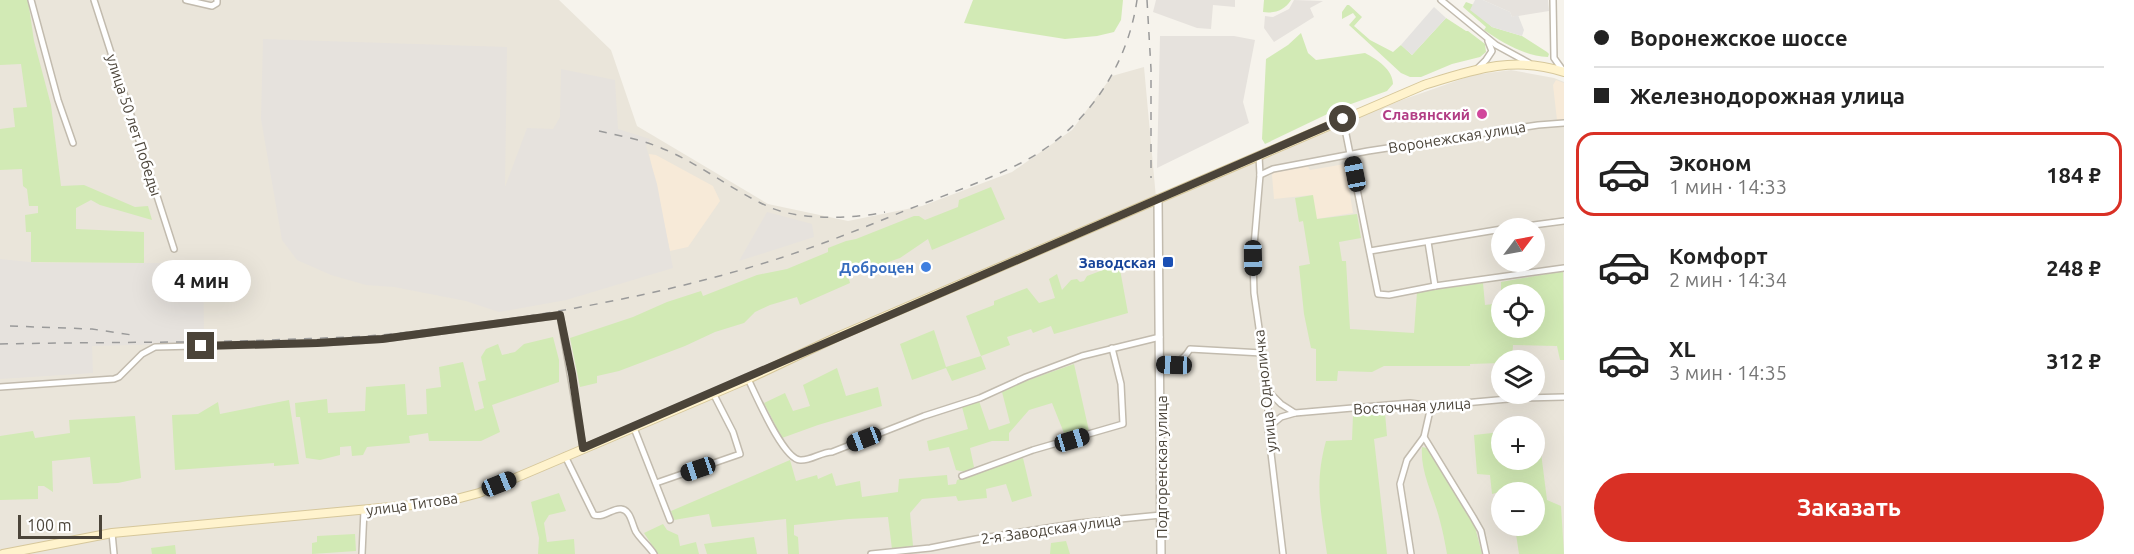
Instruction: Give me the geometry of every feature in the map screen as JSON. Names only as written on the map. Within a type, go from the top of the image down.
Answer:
[{"type":"main road","name":"улица Титова","points":[[3,554],[112,533],[445,502],[478,493],[748,379],[837,337],[1424,85],[1478,68],[1530,64],[1564,72]]},
{"type":"street","points":[[31,0],[58,100],[73,142]]},
{"type":"street","name":"улица 50 лет Победы","points":[[94,0],[174,249]]},
{"type":"street","points":[[186,0],[212,6],[218,0]]},
{"type":"street","points":[[1441,0],[1485,37],[1530,64]]},
{"type":"street","points":[[1553,0],[1554,58],[1564,72]]},
{"type":"street","points":[[1478,68],[1492,51],[1485,37]]},
{"type":"street","points":[[1343,119],[1378,294],[1389,295],[1435,286],[1564,268]]},
{"type":"street","name":"Воронежская улица","points":[[1260,175],[1273,170],[1351,155],[1538,125],[1564,123]]},
{"type":"street","name":"улица Одноличка","points":[[1259,156],[1260,175],[1253,258],[1254,293],[1268,391],[1268,428],[1283,554]]},
{"type":"street","name":"Подгоренская улица","points":[[1158,199],[1161,554]]},
{"type":"street","points":[[1545,223],[1564,221]]},
{"type":"street","points":[[1370,251],[1491,231]]},
{"type":"street","points":[[1428,242],[1435,286]]},
{"type":"street","points":[[0,387],[114,379],[119,377],[142,354],[155,347],[382,339],[560,315],[583,448]]},
{"type":"street","points":[[748,379],[778,438],[788,453],[802,461],[824,452],[832,452],[924,416],[980,399],[1082,356],[1160,337]]},
{"type":"street","points":[[962,476],[1033,450],[1123,424],[1121,384],[1112,348]]},
{"type":"street","points":[[1160,364],[1174,365],[1186,356],[1190,349],[1262,353]]},
{"type":"street","points":[[1268,391],[1294,413]]},
{"type":"street","points":[[656,483],[740,454],[713,393]]},
{"type":"street","name":"Восточная улица","points":[[1294,413],[1410,404],[1431,406],[1519,398],[1564,397]]},
{"type":"street","points":[[1410,554],[1400,484],[1407,460],[1424,437],[1431,406]]},
{"type":"street","points":[[1268,428],[1281,417],[1294,413]]},
{"type":"street","points":[[634,428],[670,520]]},
{"type":"street","points":[[1424,437],[1473,517],[1480,531],[1486,554]]},
{"type":"street","points":[[565,456],[594,515],[602,516],[619,509],[628,512],[636,532],[654,554]]},
{"type":"street","points":[[362,554],[364,510]]},
{"type":"street","name":"2-я Заводская улица","points":[[871,554],[930,548],[1079,523],[1161,515]]},
{"type":"street","points":[[112,533],[114,554]]},
{"type":"shaded area","points":[[0,0],[559,0],[611,50],[637,126],[768,204],[848,221],[922,206],[1012,172],[1072,130],[1112,76],[1144,67],[1156,198],[1402,100],[1473,75],[1511,70],[1554,78],[1564,82],[1564,554],[0,554]]},
{"type":"shaded area","points":[[1156,0],[1235,0],[1235,7],[1213,5],[1211,29],[1197,28],[1153,12]]},
{"type":"shaded area","points":[[1294,0],[1323,1],[1310,8],[1314,17],[1274,42],[1264,28],[1265,16],[1273,17],[1289,9]]},
{"type":"shaded area","points":[[1475,0],[1483,0],[1510,12],[1512,17],[1518,15],[1524,30],[1522,36],[1492,27],[1470,10]]},
{"type":"shaded area","points":[[1483,0],[1548,0],[1549,11],[1512,17],[1510,12]]},
{"type":"shaded area","points":[[1434,7],[1446,18],[1412,55],[1401,45]]},
{"type":"shaded area","points":[[1160,36],[1234,36],[1255,40],[1243,102],[1249,123],[1157,168]]},
{"type":"shaded area","points":[[263,39],[507,47],[505,187],[527,128],[553,129],[560,117],[561,69],[615,80],[618,129],[650,139],[646,146],[657,184],[673,268],[566,300],[499,312],[466,301],[394,287],[366,285],[331,275],[297,260],[282,240],[261,119]]},
{"type":"shaded area","points":[[1556,80],[1564,83],[1564,121],[1557,120],[1553,85]]},
{"type":"shaded area","points":[[649,154],[656,155],[713,186],[720,201],[688,247],[670,251]]},
{"type":"shaded area","points":[[1345,164],[1353,213],[1316,219],[1312,195],[1274,199],[1273,172],[1307,165],[1310,170]]},
{"type":"shaded area","points":[[767,212],[812,224],[814,237],[739,261]]},
{"type":"shaded area","points":[[0,259],[40,263],[203,263],[204,333],[213,340],[213,343],[92,346],[93,373],[0,379]]},
{"type":"green space","points":[[0,0],[28,0],[34,41],[51,105],[61,186],[84,185],[135,207],[148,206],[152,220],[100,205],[91,200],[76,208],[76,229],[144,232],[144,263],[31,262],[31,232],[26,232],[25,215],[38,213],[38,206],[29,206],[27,189],[23,186],[22,169],[0,170],[0,129],[15,127],[13,108],[27,107],[21,64],[0,65]]},
{"type":"green space","points":[[973,0],[1123,0],[1121,20],[1114,32],[1065,39],[964,23]]},
{"type":"green space","points":[[1264,0],[1291,0],[1275,12],[1263,12]]},
{"type":"green space","points":[[1466,2],[1474,5],[1471,9],[1492,27],[1522,36],[1547,52],[1548,57],[1523,51],[1484,30],[1486,27],[1463,7]]},
{"type":"green space","points":[[1347,5],[1362,17],[1354,26],[1370,40],[1393,52],[1401,45],[1412,55],[1446,18],[1485,44],[1486,52],[1480,57],[1452,64],[1421,77],[1410,77],[1401,73],[1349,25],[1356,17],[1353,13],[1342,19],[1342,12]]},
{"type":"green space","points":[[1301,33],[1308,53],[1316,60],[1365,53],[1387,70],[1393,84],[1387,91],[1340,108],[1265,144],[1262,139],[1266,59],[1288,45]]},
{"type":"green space","points":[[991,187],[1005,219],[932,250],[928,239],[900,258],[848,276],[850,283],[800,305],[797,297],[770,305],[755,312],[744,323],[715,332],[619,371],[597,376],[597,383],[580,387],[570,338],[701,291],[703,296],[757,275],[787,269],[828,252],[828,248],[914,216],[925,220],[958,207],[959,200]]},
{"type":"green space","points":[[1313,195],[1317,219],[1357,214],[1361,238],[1339,242],[1342,261],[1346,261],[1350,329],[1414,333],[1417,292],[1483,283],[1485,305],[1491,304],[1491,338],[1545,338],[1545,284],[1501,284],[1501,282],[1563,271],[1564,360],[1560,360],[1557,346],[1513,345],[1513,350],[1491,350],[1491,363],[1470,364],[1470,366],[1384,366],[1372,372],[1338,371],[1337,381],[1316,381],[1316,349],[1311,348],[1304,314],[1299,266],[1310,264],[1303,221],[1299,222],[1295,198]]},
{"type":"green space","points":[[1119,264],[1128,313],[1054,334],[1051,326],[1033,333],[1031,329],[1007,337],[1010,345],[981,356],[966,316],[994,305],[994,301],[1027,288],[1039,303],[1055,298],[1049,279],[1057,274],[1062,290],[1071,280],[1084,281],[1087,276]]},
{"type":"green space","points":[[934,330],[946,367],[981,356],[986,369],[952,381],[946,368],[912,380],[900,344]]},
{"type":"green space","points":[[553,337],[559,360],[559,382],[492,405],[500,432],[481,441],[429,441],[428,433],[409,436],[410,443],[367,447],[363,455],[352,456],[351,446],[340,447],[340,455],[320,460],[306,458],[300,417],[296,417],[295,403],[327,399],[328,413],[365,411],[366,387],[405,384],[407,415],[427,414],[426,389],[441,387],[439,367],[463,362],[475,411],[484,408],[478,382],[486,380],[481,357],[486,349],[498,344],[502,355],[515,352],[524,344]]},
{"type":"green space","points":[[1074,364],[1089,431],[1066,438],[1052,403],[1029,410],[1009,433],[1009,441],[992,441],[970,448],[974,467],[965,472],[956,470],[949,447],[929,451],[927,441],[968,429],[962,407],[979,401],[989,430],[1010,423],[1002,392],[1020,383]]},
{"type":"green space","points":[[837,368],[846,396],[878,387],[882,406],[782,438],[764,403],[785,393],[793,411],[810,406],[803,385]]},
{"type":"green space","points":[[289,400],[299,464],[274,466],[274,463],[175,470],[172,415],[198,414],[218,402],[220,414]]},
{"type":"green space","points":[[1385,413],[1387,436],[1374,439],[1387,554],[1327,554],[1319,484],[1326,441],[1352,440],[1353,415]]},
{"type":"green space","points":[[135,416],[141,478],[118,483],[93,484],[90,457],[52,461],[53,492],[44,486],[38,486],[38,499],[0,500],[0,436],[33,431],[35,438],[70,433],[69,420]]},
{"type":"green space","points":[[1491,433],[1491,470],[1543,470],[1545,482],[1491,482],[1491,484],[1490,475],[1477,474],[1474,435]]},
{"type":"green space","points":[[1422,447],[1427,448],[1475,527],[1482,554],[1447,554],[1440,521],[1425,475]]},
{"type":"green space","points":[[1023,458],[1032,496],[1012,502],[1006,484],[986,489],[987,498],[958,501],[956,496],[922,499],[910,513],[913,546],[892,549],[888,517],[849,519],[794,525],[794,535],[798,537],[799,554],[788,554],[786,519],[712,527],[709,514],[674,520],[671,511],[790,460],[796,481],[817,475],[818,479],[832,473],[836,486],[860,481],[862,497],[898,492],[899,479],[947,475],[948,485],[956,484],[957,480]]},
{"type":"green space","points":[[1545,484],[1547,500],[1561,506],[1564,554],[1519,554],[1516,536],[1545,536]]},
{"type":"green space","points":[[559,493],[566,511],[549,515],[544,523],[547,542],[574,539],[575,554],[538,554],[539,538],[531,502]]},
{"type":"green space","points":[[663,524],[667,530],[678,535],[680,546],[696,542],[699,554],[658,554],[644,533]]},
{"type":"green space","points":[[355,534],[356,551],[312,554],[312,543],[317,542],[317,536]]},
{"type":"green space","points":[[754,537],[757,554],[707,554],[704,544]]},
{"type":"green space","points":[[1066,541],[1070,554],[1050,554],[1051,543]]},
{"type":"green space","points":[[175,545],[176,554],[152,554],[151,548]]},
{"type":"railway","points":[[0,344],[237,341],[391,334],[536,315],[632,297],[774,260],[978,183],[1044,150],[1083,116],[1113,73],[1132,26],[1137,0]]},
{"type":"railway","points":[[1147,0],[1151,69],[1151,178]]},
{"type":"railway","points":[[599,131],[641,141],[666,150],[754,200],[780,211],[826,217],[885,212]]},
{"type":"railway","points":[[10,326],[92,329],[132,335]]},
{"type":"place","name":"Славянский","points":[[1482,114]]},
{"type":"place","name":"Заводская","points":[[1168,262]]},
{"type":"place","name":"Доброцен","points":[[926,267]]},
{"type":"route","points":[[201,346],[382,339],[560,315],[583,448],[748,379],[837,337],[1343,119]]}]
